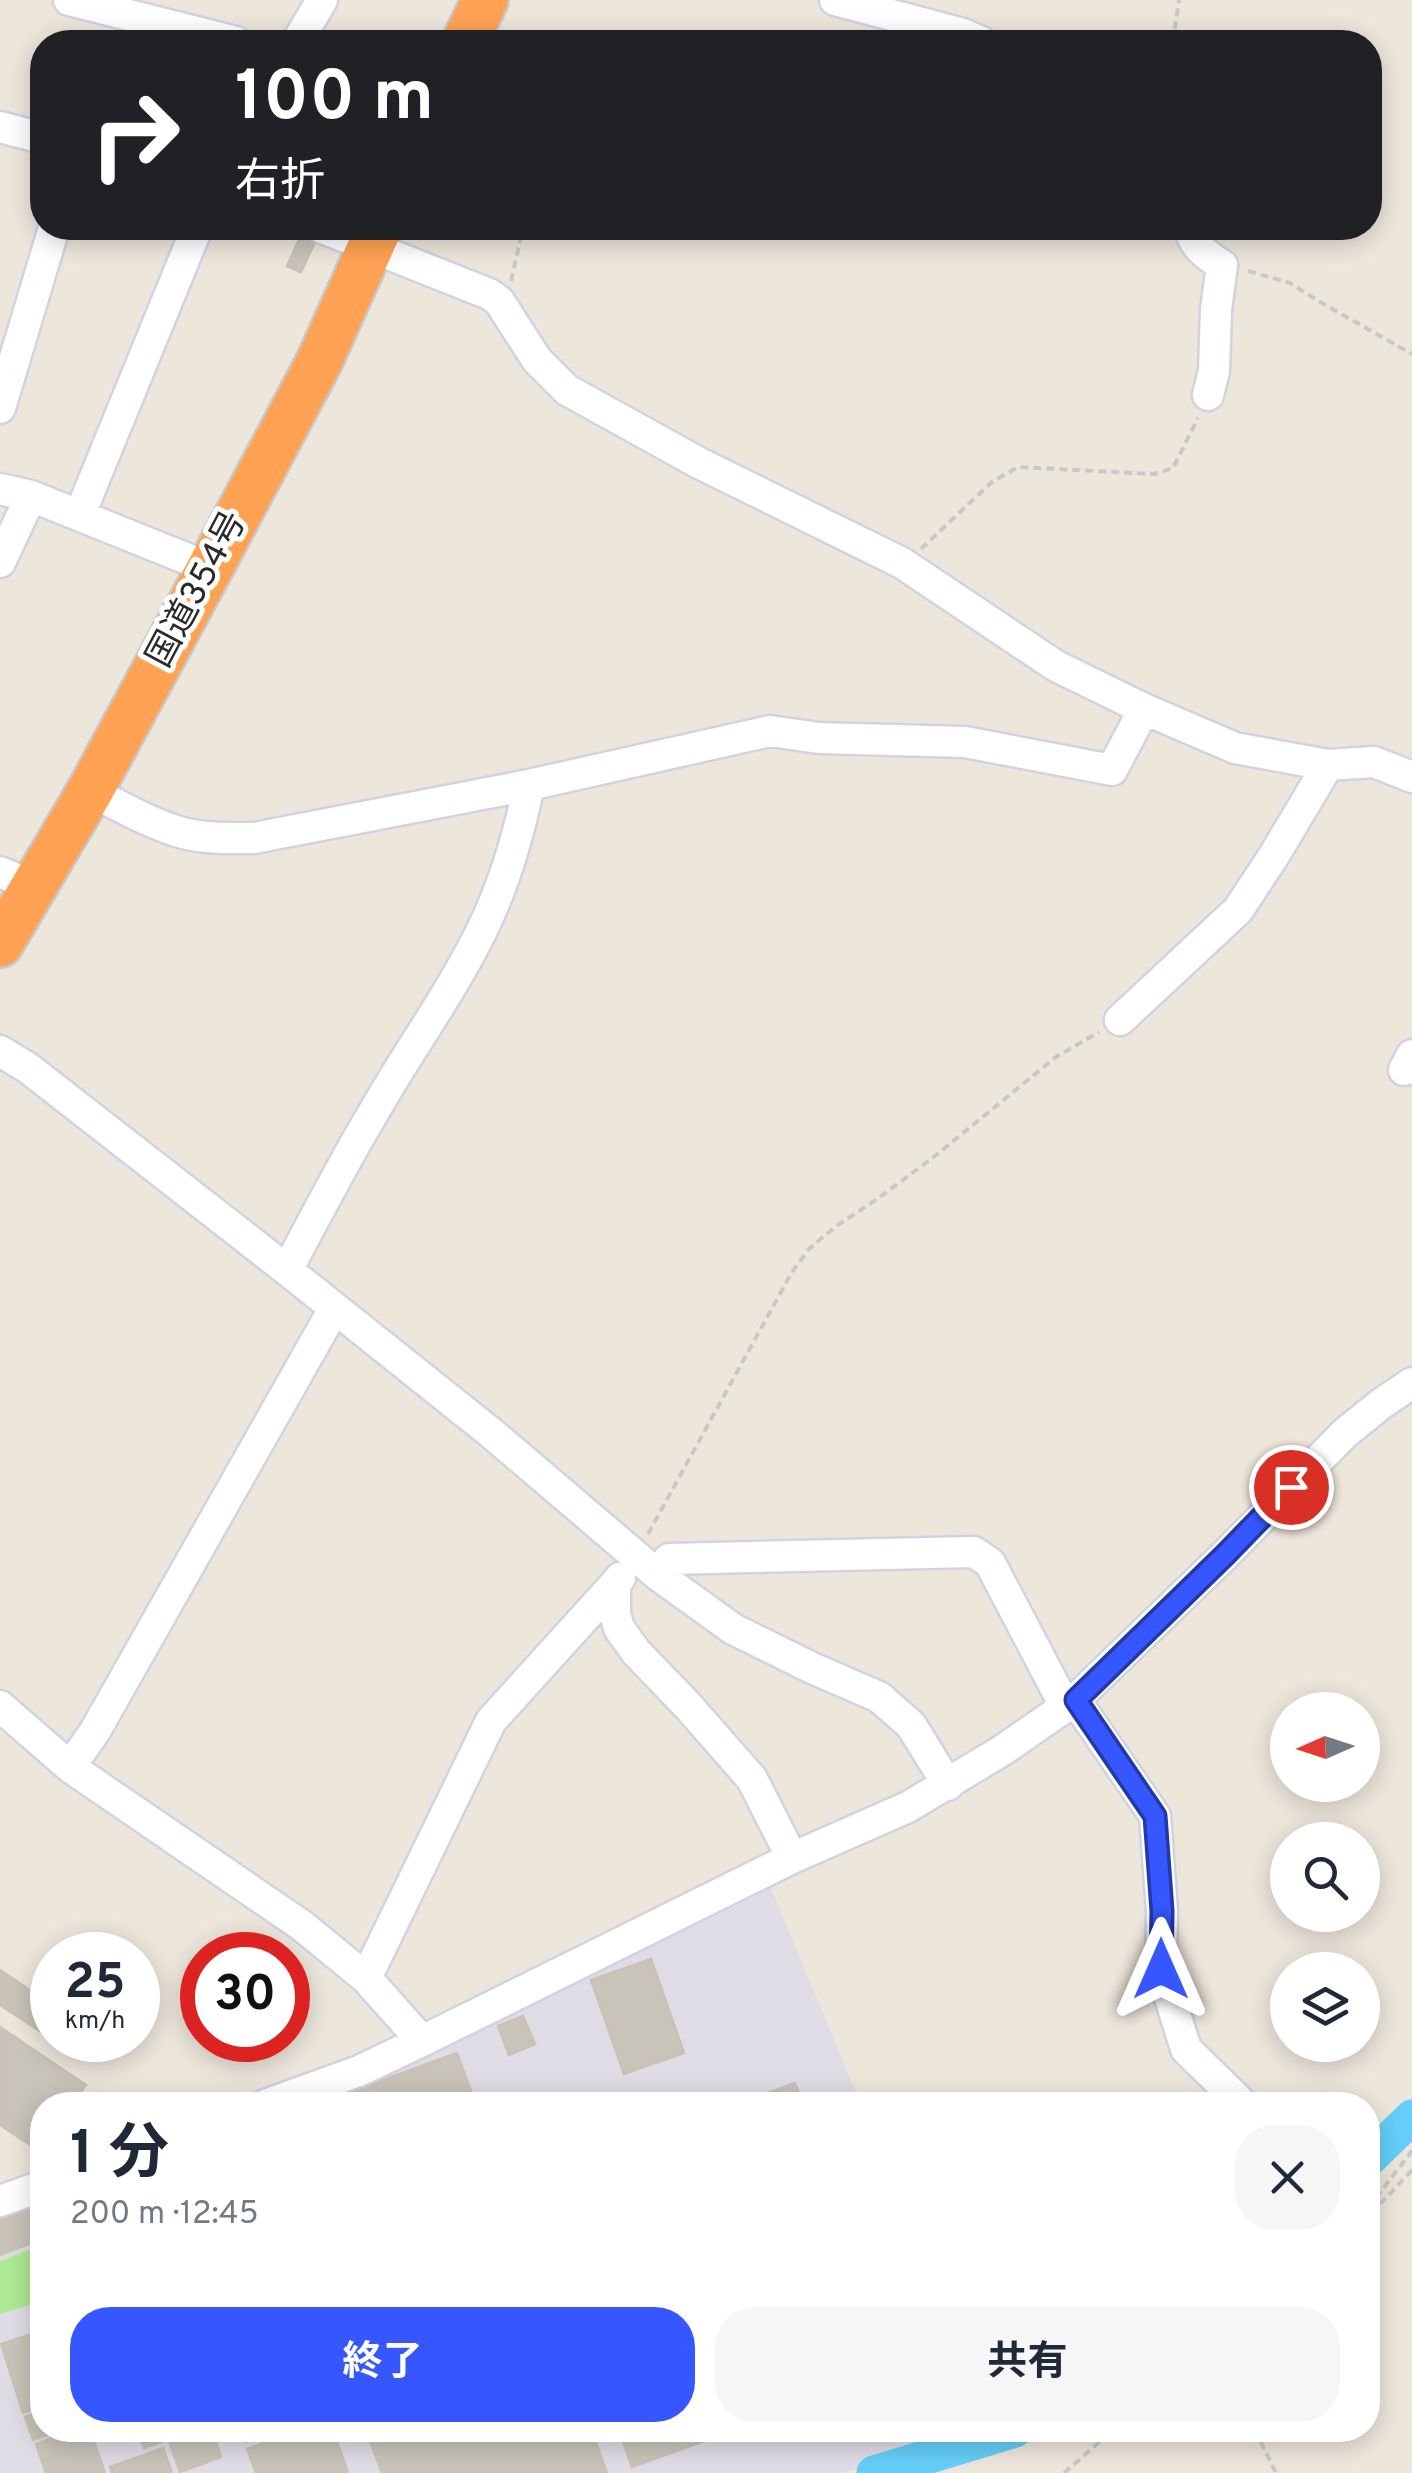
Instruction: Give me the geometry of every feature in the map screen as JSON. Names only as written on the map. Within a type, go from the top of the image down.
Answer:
[{"type":"highway","points":[[471,30],[485,0]]},
{"type":"highway","name":"国道354号","points":[[0,944],[18,879],[90,792],[319,362],[373,240]]},
{"type":"street","points":[[70,0],[189,30]]},
{"type":"street","points":[[304,30],[322,0]]},
{"type":"street","points":[[835,0],[947,30]]},
{"type":"street","points":[[0,127],[30,135]]},
{"type":"street","points":[[0,408],[50,240]]},
{"type":"street","points":[[80,514],[192,240]]},
{"type":"street","points":[[378,240],[490,294],[516,326],[536,360],[567,390],[699,463],[902,564],[1056,666],[1235,748],[1328,766],[1374,762],[1412,777]]},
{"type":"street","points":[[1194,240],[1222,266],[1214,371],[1208,395]]},
{"type":"street","points":[[0,489],[80,514],[210,568]]},
{"type":"street","points":[[0,562],[31,496]]},
{"type":"street","points":[[90,792],[183,833],[254,838],[529,785],[770,731],[819,738],[965,742],[1112,770],[1144,708]]},
{"type":"street","points":[[1120,1020],[1238,910],[1328,766]]},
{"type":"street","points":[[287,1270],[371,1115],[483,928],[508,862],[529,785]]},
{"type":"street","points":[[0,1051],[28,1068],[287,1270],[490,1432],[647,1566],[733,1629],[879,1697],[911,1725],[948,1784]]},
{"type":"street","points":[[70,1767],[95,1731],[334,1309]]},
{"type":"street","points":[[301,2092],[359,2071],[792,1858],[908,1807],[1003,1750],[1070,1703],[1345,1434],[1412,1383]]},
{"type":"street","points":[[366,1978],[491,1721],[615,1584],[669,1559],[974,1552],[990,1563],[1070,1703],[1155,1816],[1161,1891],[1161,1969],[1186,2049],[1230,2092]]},
{"type":"street","points":[[615,1584],[619,1628],[636,1652],[752,1779],[792,1858]]},
{"type":"street","points":[[0,1706],[70,1767],[301,1925],[366,1978],[422,2041]]},
{"type":"street","points":[[0,2202],[30,2191]]},
{"type":"path","points":[[1175,30],[1179,0]]},
{"type":"path","points":[[516,326],[509,299],[520,240]]},
{"type":"path","points":[[1222,266],[1290,282],[1412,354]]},
{"type":"path","points":[[902,564],[992,482],[1018,467],[1154,474],[1173,468],[1208,395]]},
{"type":"path","points":[[647,1566],[783,1288],[809,1249],[936,1156],[1056,1056],[1120,1020]]},
{"type":"path","points":[[1380,2193],[1412,2151]]},
{"type":"path","points":[[1380,2203],[1412,2170]]},
{"type":"path","points":[[1064,2473],[1099,2442]]},
{"type":"path","points":[[1261,2442],[1276,2473]]},
{"type":"shaded area","points":[[770,1886],[856,2092],[324,2092],[358,2080]]},
{"type":"shaded area","points":[[30,2198],[30,2442],[918,2442],[844,2473],[0,2473],[0,2209]]},
{"type":"green space","points":[[30,2250],[30,2305],[0,2314],[0,2261]]},
{"type":"building","points":[[299,240],[316,240],[301,272],[287,266]]},
{"type":"building","points":[[651,1959],[684,2053],[624,2074],[591,1980]]},
{"type":"building","points":[[0,1970],[30,1990],[30,2025],[0,2005]]},
{"type":"building","points":[[523,2016],[535,2044],[509,2055],[498,2026]]},
{"type":"building","points":[[0,2027],[30,2047],[30,2062],[52,2062],[86,2085],[80,2092],[30,2092],[30,2145],[0,2125]]},
{"type":"building","points":[[457,2053],[471,2092],[350,2092]]},
{"type":"building","points":[[795,2083],[798,2092],[770,2092]]},
{"type":"building","points":[[30,2206],[30,2244],[0,2255],[0,2217]]},
{"type":"building","points":[[30,2335],[30,2410],[23,2413],[1,2344]]},
{"type":"building","points":[[94,2442],[105,2473],[46,2473],[36,2444]]},
{"type":"building","points":[[169,2442],[216,2442],[221,2457],[180,2472]]},
{"type":"building","points":[[267,2442],[337,2442],[348,2473],[256,2473],[247,2449]]},
{"type":"building","points":[[370,2442],[595,2442],[607,2473],[382,2473]]},
{"type":"building","points":[[623,2442],[702,2442],[632,2467]]},
{"type":"building","points":[[163,2448],[172,2473],[112,2473],[110,2467]]},
{"type":"waterway","points":[[1380,2148],[1412,2117]]},
{"type":"waterway","points":[[874,2473],[976,2442]]},
{"type":"route","points":[[1161,1969],[1162,1911],[1155,1816],[1076,1700],[1291,1487]]}]
